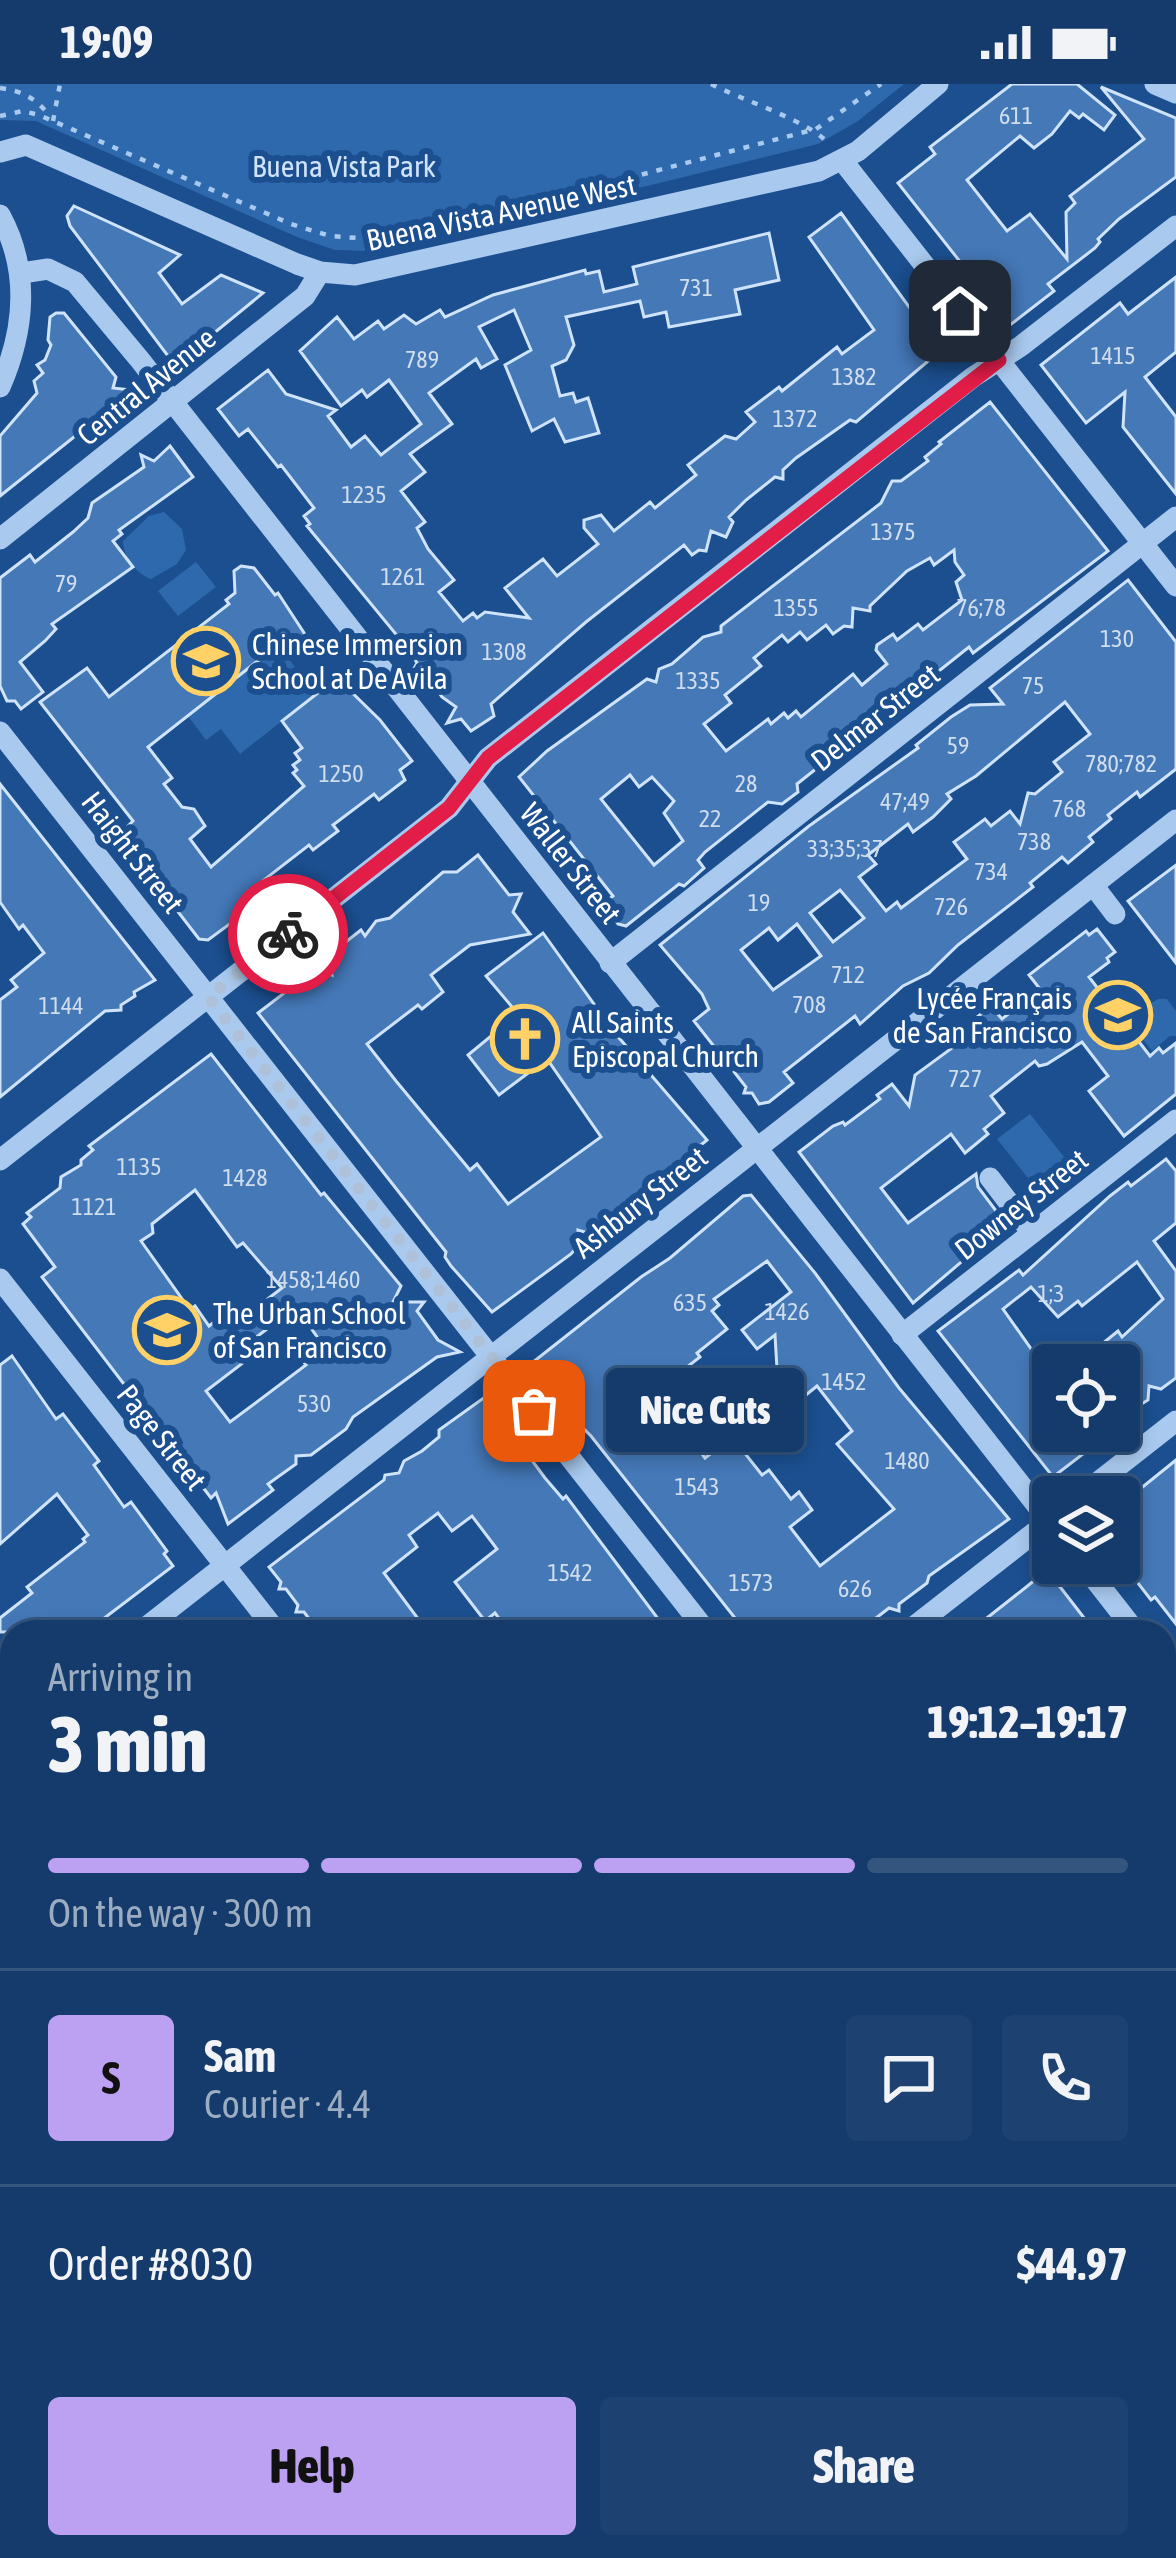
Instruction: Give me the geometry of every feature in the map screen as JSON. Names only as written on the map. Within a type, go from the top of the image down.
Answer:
[{"type":"street","name":"Buena Vista Avenue West","points":[[0,152],[26,145],[320,272],[355,275],[798,176],[938,84]]},
{"type":"street","points":[[1155,84],[1176,93]]},
{"type":"street","points":[[835,152],[1176,586]]},
{"type":"street","points":[[0,215],[22,273],[14,346],[0,387]]},
{"type":"street","points":[[0,1160],[449,808],[488,758],[1176,226]]},
{"type":"street","name":"Waller Street","points":[[22,273],[48,269],[75,282],[1032,1496]]},
{"type":"street","name":"Central Avenue","points":[[0,539],[305,296],[320,272]]},
{"type":"street","name":"Delmar Street","points":[[610,963],[1176,517]]},
{"type":"street","name":"Haight Street","points":[[0,732],[698,1620]]},
{"type":"street","name":"Ashbury Street","points":[[155,1620],[1176,820]]},
{"type":"street","points":[[1093,885],[1115,914]]},
{"type":"street","name":"Downey Street","points":[[902,1335],[1176,1120]]},
{"type":"street","points":[[990,1178],[1032,1233]]},
{"type":"street","name":"Page Street","points":[[0,1279],[268,1620]]},
{"type":"street","points":[[1106,1476],[1176,1421]]},
{"type":"street","points":[[923,1620],[1032,1536]]},
{"type":"street","points":[[1098,1584],[1127,1620]]},
{"type":"path","points":[[53,121],[60,84]]},
{"type":"path","points":[[711,84],[750,105],[816,129],[835,152]]},
{"type":"path","points":[[0,116],[23,111],[307,229],[371,239],[506,210],[816,129],[881,84]]},
{"type":"path","points":[[0,88],[21,91],[38,101],[53,121]]},
{"type":"path","points":[[302,242],[307,229]]},
{"type":"green space","name":"Buena Vista Park","points":[[0,84],[904,84],[858,121],[818,144],[370,251],[335,250],[297,237],[36,121],[0,120]]},
{"type":"green space","points":[[164,512],[182,529],[186,550],[177,564],[151,579],[131,564],[123,541],[149,516]]},
{"type":"green space","points":[[196,562],[216,587],[178,616],[158,591]]},
{"type":"green space","points":[[278,645],[316,694],[240,754],[221,729],[206,740],[188,716]]},
{"type":"green space","points":[[1158,999],[1167,999],[1176,1011],[1176,1036],[1152,1051],[1131,1015]]},
{"type":"green space","points":[[1030,1114],[1072,1167],[1039,1192],[997,1139]]},
{"type":"building","points":[[1012,84],[1077,84],[1115,115],[1104,130],[1083,114],[1079,118],[1070,111],[1034,148],[1020,136],[967,180],[1007,231],[1030,214],[1067,259],[1066,212],[1075,203],[1070,196],[1144,139],[1101,87],[1176,118],[1176,177],[1119,219],[1095,248],[1048,284],[1054,291],[1010,325],[898,183],[935,154],[930,147]]},
{"type":"building","points":[[74,206],[180,255],[159,273],[182,304],[221,275],[263,293],[186,356],[168,356],[70,226],[67,216]]},
{"type":"building","points":[[841,213],[912,311],[916,307],[946,346],[856,422],[850,420],[796,458],[783,470],[783,479],[775,477],[746,500],[729,517],[733,522],[726,537],[711,531],[706,551],[692,555],[684,545],[586,622],[491,704],[494,716],[471,731],[461,719],[447,723],[456,707],[424,673],[412,672],[417,663],[409,650],[307,526],[304,516],[314,508],[281,465],[248,429],[239,436],[218,409],[268,370],[286,394],[336,410],[328,416],[351,447],[365,436],[381,455],[421,424],[389,380],[367,397],[362,390],[341,406],[300,351],[337,317],[354,339],[378,321],[384,329],[404,315],[416,324],[440,310],[445,317],[493,295],[585,270],[586,274],[599,271],[604,292],[637,284],[633,267],[769,233],[779,280],[735,290],[740,314],[669,327],[666,312],[644,317],[640,301],[566,317],[574,345],[566,360],[552,366],[560,396],[573,393],[576,402],[588,398],[599,433],[565,442],[554,419],[532,431],[505,365],[531,350],[514,310],[479,327],[497,359],[481,368],[476,359],[429,393],[452,424],[410,454],[425,472],[401,491],[425,522],[417,528],[428,549],[454,580],[439,592],[463,621],[473,613],[477,618],[485,612],[529,618],[505,588],[543,559],[557,576],[598,544],[584,528],[584,520],[601,515],[614,531],[650,502],[655,508],[696,475],[688,465],[725,436],[736,439],[755,422],[746,412],[779,387],[782,391],[837,347],[842,354],[874,330],[809,237]]},
{"type":"building","points":[[1176,277],[1176,352],[1145,377],[1176,417],[1176,494],[1123,427],[1125,392],[1086,423],[1041,365],[1120,303],[1128,314]]},
{"type":"building","points":[[64,313],[116,377],[113,388],[140,391],[0,496],[0,436],[37,393],[34,381],[43,373],[37,365],[45,360],[51,345],[50,317]]},
{"type":"building","points":[[990,402],[1108,551],[973,653],[969,647],[797,784],[798,792],[782,804],[768,802],[705,852],[698,860],[704,868],[684,886],[679,884],[626,926],[618,924],[604,903],[613,896],[519,777],[547,751],[647,679],[656,682],[659,669],[672,664],[703,637],[721,632],[721,626],[881,503],[892,481],[901,481],[928,461],[925,457]],"holes":[[[954,550],[964,575],[956,582],[962,600],[923,630],[918,624],[897,640],[893,634],[877,645],[887,664],[862,685],[853,674],[801,717],[796,711],[788,718],[784,713],[771,724],[768,719],[726,751],[704,724],[731,703],[725,695],[761,666],[754,658],[782,635],[788,642],[800,632],[807,640],[826,625],[833,634],[844,626],[852,627],[853,608],[870,611],[907,571],[930,558],[934,565]],[[630,775],[639,787],[652,777],[674,801],[664,813],[683,841],[654,865],[601,799]]]},
{"type":"building","points":[[170,446],[193,477],[119,530],[122,534],[113,541],[133,567],[52,624],[56,629],[20,662],[43,692],[21,709],[15,701],[7,701],[0,686],[0,578],[30,555],[35,562],[73,532],[88,518],[92,503],[144,467],[141,455],[154,461]]},
{"type":"building","points":[[241,566],[254,568],[278,593],[308,639],[308,650],[285,655],[278,645],[148,747],[172,778],[164,784],[182,807],[194,809],[205,826],[190,839],[211,867],[304,786],[293,773],[297,770],[293,765],[300,760],[295,753],[302,748],[282,721],[337,678],[380,720],[412,761],[400,770],[405,780],[379,800],[374,794],[333,825],[338,831],[313,850],[309,845],[256,886],[262,893],[243,908],[246,912],[208,940],[199,939],[119,835],[133,821],[40,702],[87,668],[109,697],[229,604],[226,600],[235,593],[234,571]]},
{"type":"building","points":[[1128,580],[1176,642],[1176,769],[1108,815],[1111,819],[1089,837],[1093,842],[1068,863],[1062,857],[929,973],[903,986],[860,1024],[855,1016],[784,1072],[793,1083],[759,1104],[752,1093],[744,1093],[746,1087],[694,1021],[709,1009],[660,945],[809,826],[918,748],[951,717],[970,705],[1003,704],[990,688]],"holes":[[[1065,702],[1090,734],[1054,762],[1062,772],[1035,794],[1028,793],[1020,824],[1010,811],[991,826],[985,819],[954,842],[967,859],[901,908],[897,902],[886,911],[859,877],[876,864],[868,855],[908,824],[913,832],[933,817],[951,799],[947,794],[976,776]],[[840,890],[864,918],[833,942],[810,913]],[[797,924],[821,956],[773,990],[741,950],[769,928],[778,940]]]},
{"type":"building","points":[[0,784],[155,980],[134,992],[121,1010],[105,1011],[0,1097],[0,1000],[17,987],[11,980],[44,953],[0,902]]},
{"type":"building","points":[[478,855],[509,895],[521,894],[513,912],[530,934],[470,945],[431,975],[443,992],[367,1044],[396,1081],[470,1170],[477,1164],[508,1204],[601,1137],[547,1059],[499,1095],[468,1055],[518,1014],[486,976],[543,933],[614,1032],[707,1140],[610,1219],[598,1236],[578,1230],[579,1245],[571,1254],[492,1312],[451,1266],[446,1252],[258,1013],[317,968],[332,975],[330,956],[338,948],[361,930],[365,936],[376,921],[390,918],[443,872],[457,872]]},
{"type":"building","points":[[1176,865],[1176,963],[1128,901]]},
{"type":"building","points":[[1097,929],[1115,952],[1089,977],[1150,1056],[1176,1043],[1176,1094],[1124,1136],[1089,1091],[1108,1076],[1082,1042],[1047,1064],[1039,1066],[1035,1061],[991,1096],[1004,1113],[965,1153],[951,1134],[881,1188],[908,1223],[976,1174],[978,1187],[1006,1224],[913,1303],[799,1152],[833,1126],[845,1125],[892,1084],[909,1106],[915,1075],[978,1029],[972,1021],[991,1006],[1002,1019],[1040,989],[1029,975],[1086,931],[1089,935]]},
{"type":"building","points":[[211,1054],[321,1195],[401,1286],[393,1302],[424,1302],[417,1311],[438,1340],[460,1352],[437,1357],[353,1417],[346,1429],[311,1455],[296,1456],[296,1464],[268,1484],[273,1490],[228,1524],[216,1493],[211,1498],[42,1277],[55,1267],[23,1224],[31,1217],[27,1213],[60,1188],[61,1177],[81,1165],[93,1150],[89,1146]],"holes":[[[195,1190],[237,1247],[243,1243],[282,1288],[235,1324],[227,1312],[209,1326],[195,1306],[190,1310],[141,1241],[153,1233],[152,1224]],[[296,1307],[320,1341],[300,1357],[306,1365],[230,1422],[206,1391],[257,1352],[250,1342]]]},
{"type":"building","points":[[1166,1159],[1176,1171],[1176,1223],[1154,1241],[1176,1271],[1176,1378],[1161,1389],[1149,1386],[1148,1400],[1140,1405],[1140,1344],[1102,1344],[1118,1331],[1122,1337],[1163,1299],[1137,1262],[1082,1306],[1078,1301],[1058,1317],[1031,1287],[1003,1309],[1032,1350],[1032,1450],[938,1331],[1019,1270],[1023,1275],[1128,1182],[1131,1186]]},
{"type":"building","points":[[751,1195],[899,1388],[1009,1519],[929,1576],[927,1583],[899,1604],[899,1611],[889,1608],[874,1620],[737,1620],[591,1436],[552,1391],[545,1391],[547,1375],[523,1370],[743,1196]],"holes":[[[767,1261],[791,1292],[742,1330],[757,1349],[775,1335],[777,1369],[792,1378],[801,1399],[817,1386],[852,1431],[837,1444],[894,1509],[820,1566],[790,1527],[812,1510],[799,1492],[791,1499],[769,1470],[762,1475],[732,1437],[705,1458],[667,1406],[676,1399],[665,1384],[727,1329],[712,1311],[719,1305],[714,1299]]]},
{"type":"building","points":[[12,1356],[56,1419],[63,1414],[99,1461],[94,1465],[124,1507],[131,1502],[173,1566],[102,1620],[0,1620],[32,1593],[27,1587],[88,1535],[57,1494],[0,1544],[0,1365]]},
{"type":"building","points":[[485,1397],[659,1620],[500,1620],[495,1613],[484,1620],[455,1582],[497,1549],[472,1516],[452,1531],[438,1513],[409,1535],[417,1547],[384,1573],[419,1620],[310,1620],[304,1612],[296,1612],[298,1605],[286,1589],[279,1589],[281,1582],[269,1567],[385,1475],[399,1473],[404,1461],[439,1437],[439,1430]]},
{"type":"building","points":[[1033,1452],[1086,1452],[1054,1476]]},
{"type":"building","points":[[1176,1460],[1176,1620],[1155,1597],[1151,1600],[1139,1584],[1140,1489]]},
{"type":"building","points":[[1032,1582],[1058,1584],[1086,1620],[984,1620]]},
{"type":"way so far","points":[[288,934],[208,997],[534,1411]]},
{"type":"place","name":"Chinese Immersion School at De Avila","points":[[206,661]]},
{"type":"place","name":"Lycée Français de San Francisco","points":[[1118,1015]]},
{"type":"place","name":"All Saints Episcopal Church","points":[[525,1039]]},
{"type":"place","name":"The Urban School of San Francisco","points":[[167,1330]]},
{"type":"place","name":"Nice Cuts","points":[[534,1411]]},
{"type":"route","points":[[288,934],[449,808],[488,758],[999,360],[960,311]]}]
